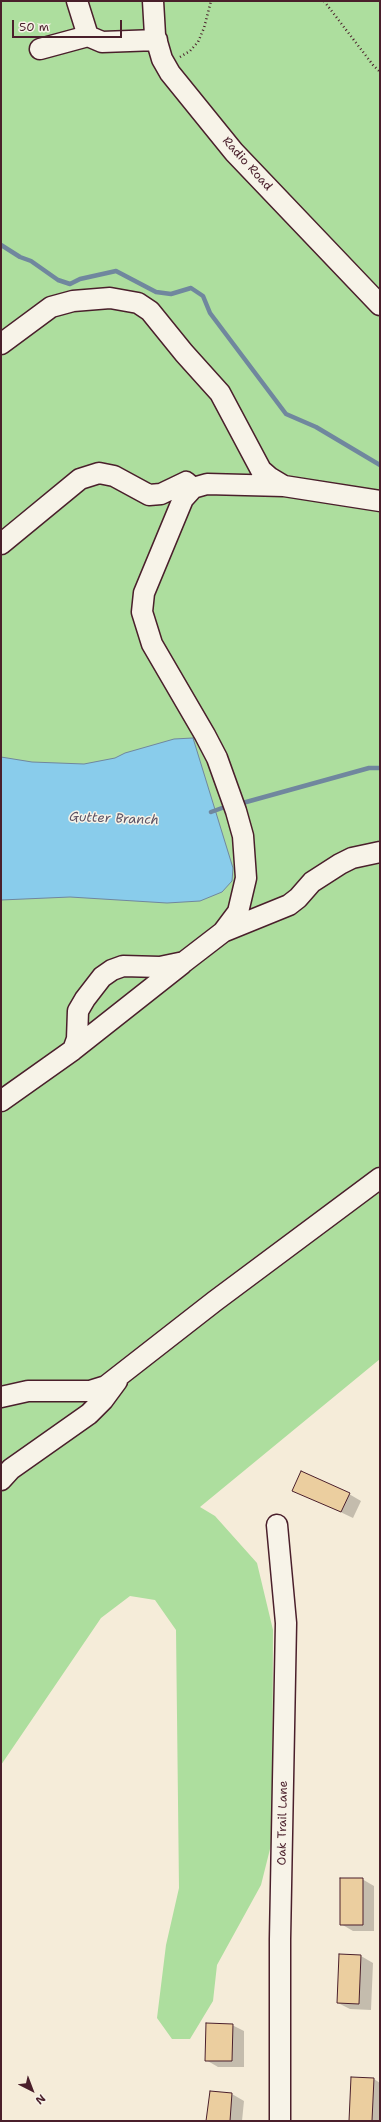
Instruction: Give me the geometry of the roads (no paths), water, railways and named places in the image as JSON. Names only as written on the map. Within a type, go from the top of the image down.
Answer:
[{"type":"street","points":[[77,1],[88,36]]},
{"type":"street","name":"Radio Road","points":[[153,1],[157,40],[165,64],[170,73],[234,152],[380,305]]},
{"type":"street","points":[[40,49],[88,36],[102,42],[157,40]]},
{"type":"street","points":[[1,344],[51,307],[73,301],[110,298],[138,303],[150,311],[220,392],[261,470],[284,486]]},
{"type":"street","points":[[1,544],[80,479],[99,473],[114,476],[149,496],[161,494],[186,482],[193,488]]},
{"type":"street","points":[[223,932],[238,912],[246,878],[243,836],[236,811],[217,758],[206,735],[152,644],[142,612],[144,593],[183,499],[193,488],[207,484],[284,486],[380,501]]},
{"type":"street","points":[[1,1101],[73,1050],[223,932],[289,905],[321,875],[340,864],[352,858],[380,852]]},
{"type":"street","points":[[73,1050],[77,1039],[78,1011],[84,999],[102,977],[112,970],[123,966],[160,967],[184,962]]},
{"type":"street","points":[[1,1397],[28,1391],[90,1391],[106,1386],[215,1301],[380,1178]]},
{"type":"street","points":[[1,1480],[11,1469],[89,1414],[103,1400],[120,1376]]},
{"type":"street","name":"Oak Trail Lane","points":[[277,1525],[286,1623],[280,1931],[280,2121]]},
{"type":"water","points":[[193,738],[233,868],[232,881],[222,892],[200,901],[167,903],[70,897],[1,900],[1,757],[32,762],[84,764],[115,758],[125,753],[174,739]]},
{"type":"waterway","points":[[1,245],[20,257],[31,261],[58,280],[70,284],[80,279],[116,271],[156,292],[171,294],[191,288],[203,296],[210,313],[286,414],[316,427],[380,465]]},
{"type":"waterway","name":"Gutter Branch","points":[[239,804],[369,768],[380,768]]},
{"type":"waterway","name":"Gutter Branch","points":[[211,812],[222,808]]}]
